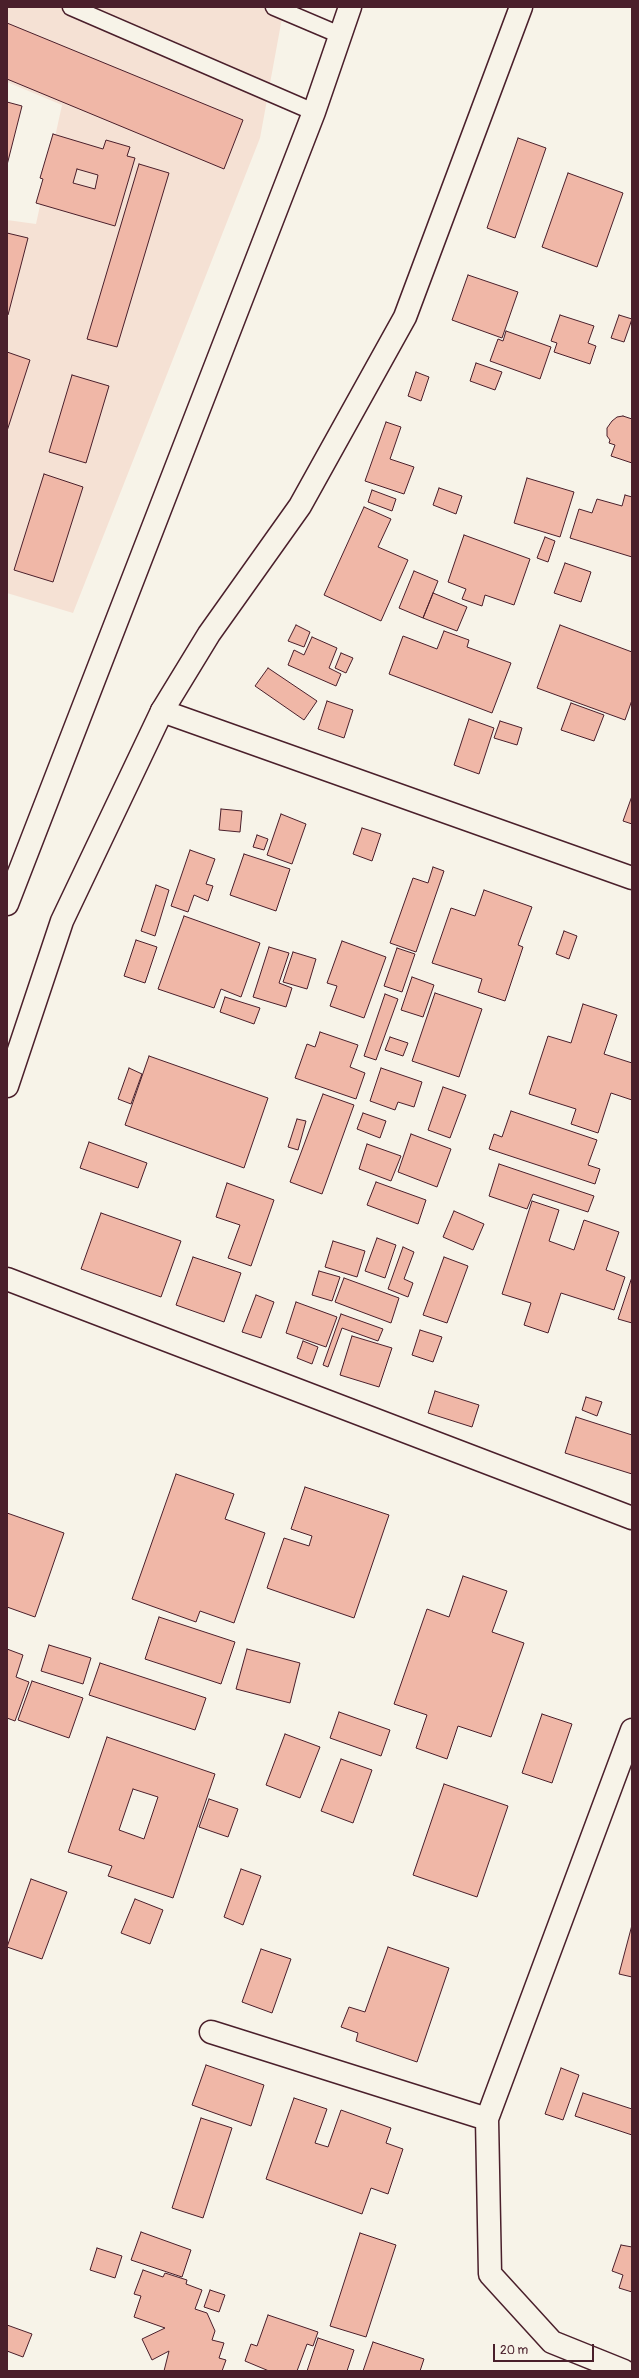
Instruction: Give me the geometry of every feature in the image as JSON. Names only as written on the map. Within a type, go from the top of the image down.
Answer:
[{"type":"street","points":[[7,904],[314,112],[350,7]]},
{"type":"street","points":[[7,1086],[62,921],[162,712],[209,634],[300,506],[405,317],[521,7]]},
{"type":"street","points":[[162,712],[632,878]]},
{"type":"street","points":[[7,1279],[632,1518]]},
{"type":"street","points":[[624,2371],[552,2342],[490,2274],[487,2119],[632,1730]]},
{"type":"street","points":[[211,2032],[487,2119]]},
{"type":"lane","points":[[71,7],[314,112]]},
{"type":"lane","points":[[274,7],[340,35]]},
{"type":"shaded area","points":[[7,7],[284,7],[260,138],[73,613],[7,593],[7,220],[36,224],[62,105],[7,82]]},
{"type":"building","points":[[7,23],[243,120],[224,169],[7,79]]},
{"type":"building","points":[[7,102],[22,106],[7,165]]},
{"type":"building","points":[[53,134],[103,149],[106,140],[130,147],[127,156],[135,158],[115,226],[36,203],[43,179],[40,178]],"holes":[[[77,169],[98,175],[95,189],[73,183]]]},
{"type":"building","points":[[518,138],[546,148],[515,238],[487,228]]},
{"type":"building","points":[[139,164],[169,173],[117,347],[87,339]]},
{"type":"building","points":[[568,173],[623,193],[597,267],[542,247]]},
{"type":"building","points":[[7,233],[28,238],[8,315],[7,315]]},
{"type":"building","points":[[468,275],[518,292],[502,338],[452,320]]},
{"type":"building","points":[[560,315],[594,326],[588,343],[596,346],[590,364],[554,352],[557,343],[551,341]]},
{"type":"building","points":[[619,315],[632,319],[624,342],[611,338]]},
{"type":"building","points":[[506,331],[551,347],[540,379],[490,361],[498,339],[503,341]]},
{"type":"building","points":[[7,352],[30,360],[7,431]]},
{"type":"building","points":[[476,363],[502,372],[495,390],[470,381]]},
{"type":"building","points":[[416,372],[429,377],[421,401],[408,396]]},
{"type":"building","points":[[72,375],[109,386],[86,463],[49,452]]},
{"type":"building","points":[[623,416],[632,419],[632,463],[611,456],[615,445],[609,443],[610,440],[607,436],[607,428],[612,421],[617,417]]},
{"type":"building","points":[[386,422],[401,427],[390,459],[414,467],[404,494],[365,481]]},
{"type":"building","points":[[44,474],[83,487],[53,582],[14,570]]},
{"type":"building","points":[[527,478],[574,492],[560,537],[514,523]]},
{"type":"building","points":[[439,488],[462,496],[456,514],[433,505]]},
{"type":"building","points":[[372,490],[396,499],[392,511],[368,502]]},
{"type":"building","points":[[625,495],[632,497],[632,557],[570,538],[579,509],[592,513],[597,499],[622,506]]},
{"type":"building","points":[[364,507],[391,519],[378,547],[408,560],[381,621],[324,595]]},
{"type":"building","points":[[464,535],[530,559],[514,605],[485,595],[482,606],[462,599],[466,589],[448,582]]},
{"type":"building","points":[[545,537],[555,541],[548,562],[537,558]]},
{"type":"building","points":[[565,563],[591,572],[581,602],[554,593]]},
{"type":"building","points":[[414,571],[438,581],[423,618],[399,608]]},
{"type":"building","points":[[433,593],[467,607],[457,631],[423,618]]},
{"type":"building","points":[[296,625],[310,632],[304,647],[288,641]]},
{"type":"building","points":[[560,625],[632,652],[632,700],[625,720],[537,688]]},
{"type":"building","points":[[444,631],[469,640],[467,647],[511,663],[492,713],[389,674],[403,636],[437,649]]},
{"type":"building","points":[[312,637],[337,648],[329,668],[341,674],[336,686],[288,665],[294,650],[304,655]]},
{"type":"building","points":[[341,653],[353,658],[346,673],[335,668]]},
{"type":"building","points":[[268,668],[317,701],[304,720],[255,686]]},
{"type":"building","points":[[327,701],[353,710],[344,738],[318,729]]},
{"type":"building","points":[[571,703],[604,715],[594,741],[561,730]]},
{"type":"building","points":[[469,719],[494,728],[479,774],[454,765]]},
{"type":"building","points":[[500,721],[522,728],[517,745],[494,738]]},
{"type":"building","points":[[632,796],[632,824],[623,821]]},
{"type":"building","points":[[221,809],[242,811],[240,832],[219,830]]},
{"type":"building","points":[[281,814],[306,824],[292,864],[267,855]]},
{"type":"building","points":[[362,828],[381,834],[372,861],[353,854]]},
{"type":"building","points":[[257,835],[268,839],[264,850],[253,847]]},
{"type":"building","points":[[190,850],[215,859],[206,884],[213,886],[208,901],[194,895],[188,912],[171,906]]},
{"type":"building","points":[[244,854],[290,869],[276,911],[230,895]]},
{"type":"building","points":[[433,867],[444,871],[416,952],[390,943],[413,878],[428,883]]},
{"type":"building","points":[[156,885],[169,890],[155,936],[141,931]]},
{"type":"building","points":[[484,890],[532,907],[518,945],[523,947],[505,1001],[478,992],[482,979],[432,963],[451,908],[475,916]]},
{"type":"building","points":[[184,916],[260,943],[241,997],[221,989],[214,1008],[158,989]]},
{"type":"building","points":[[564,931],[577,936],[569,959],[556,954]]},
{"type":"building","points":[[136,940],[157,947],[145,983],[124,976]]},
{"type":"building","points":[[342,941],[386,957],[364,1018],[330,1006],[337,986],[327,983]]},
{"type":"building","points":[[269,947],[289,953],[279,983],[292,988],[286,1007],[253,997]]},
{"type":"building","points":[[397,948],[415,954],[402,992],[384,986]]},
{"type":"building","points":[[293,952],[316,959],[307,989],[283,982]]},
{"type":"building","points":[[412,977],[434,985],[423,1017],[401,1010]]},
{"type":"building","points":[[435,993],[482,1009],[459,1077],[412,1061]]},
{"type":"building","points":[[385,994],[398,999],[376,1060],[364,1056]]},
{"type":"building","points":[[225,997],[260,1008],[254,1024],[220,1012]]},
{"type":"building","points":[[583,1004],[617,1015],[604,1054],[632,1063],[632,1100],[611,1093],[598,1133],[571,1124],[576,1109],[529,1094],[548,1036],[571,1043]]},
{"type":"building","points":[[320,1032],[358,1045],[350,1067],[365,1073],[356,1099],[295,1078],[307,1044],[315,1047]]},
{"type":"building","points":[[390,1037],[408,1043],[403,1056],[385,1050]]},
{"type":"building","points":[[149,1056],[268,1098],[244,1168],[125,1125]]},
{"type":"building","points":[[129,1068],[142,1074],[131,1104],[118,1099]]},
{"type":"building","points":[[381,1068],[422,1082],[414,1107],[398,1102],[395,1110],[370,1101]]},
{"type":"building","points":[[443,1087],[466,1095],[450,1138],[428,1130]]},
{"type":"building","points":[[323,1094],[354,1105],[322,1194],[290,1182]]},
{"type":"building","points":[[511,1111],[597,1140],[588,1165],[600,1169],[595,1184],[489,1149],[494,1134],[502,1137]]},
{"type":"building","points":[[363,1113],[386,1121],[380,1138],[357,1129]]},
{"type":"building","points":[[297,1119],[306,1121],[298,1150],[288,1147]]},
{"type":"building","points":[[411,1134],[451,1149],[437,1187],[398,1172]]},
{"type":"building","points":[[89,1142],[147,1163],[138,1188],[80,1168]]},
{"type":"building","points":[[367,1144],[401,1156],[391,1181],[359,1169]]},
{"type":"building","points":[[499,1164],[594,1196],[588,1212],[533,1194],[527,1209],[489,1196]]},
{"type":"building","points":[[376,1182],[426,1200],[418,1224],[367,1205]]},
{"type":"building","points":[[227,1183],[274,1200],[251,1266],[228,1258],[240,1225],[216,1217]]},
{"type":"building","points":[[532,1201],[559,1210],[549,1241],[574,1250],[584,1220],[619,1232],[606,1270],[625,1277],[614,1310],[561,1293],[548,1333],[524,1325],[531,1303],[502,1294]]},
{"type":"building","points":[[454,1211],[484,1224],[473,1250],[443,1237]]},
{"type":"building","points":[[101,1213],[181,1241],[161,1297],[81,1269]]},
{"type":"building","points":[[377,1238],[396,1245],[385,1278],[365,1271]]},
{"type":"building","points":[[333,1241],[365,1251],[357,1277],[325,1267]]},
{"type":"building","points":[[403,1247],[414,1252],[404,1279],[413,1283],[408,1297],[388,1289]]},
{"type":"building","points":[[193,1257],[241,1273],[224,1322],[176,1305]]},
{"type":"building","points":[[444,1257],[468,1266],[447,1323],[423,1315]]},
{"type":"building","points":[[319,1271],[340,1277],[332,1301],[312,1295]]},
{"type":"building","points":[[632,1277],[632,1323],[618,1319]]},
{"type":"building","points":[[344,1278],[399,1298],[391,1323],[335,1302]]},
{"type":"building","points":[[256,1295],[274,1302],[261,1338],[242,1332]]},
{"type":"building","points":[[296,1302],[337,1317],[326,1347],[286,1333]]},
{"type":"building","points":[[341,1314],[383,1329],[378,1341],[342,1328],[328,1367],[323,1365]]},
{"type":"building","points":[[420,1330],[442,1337],[433,1362],[412,1355]]},
{"type":"building","points":[[352,1336],[392,1348],[379,1387],[340,1375]]},
{"type":"building","points":[[303,1341],[318,1347],[312,1364],[297,1358]]},
{"type":"building","points":[[435,1391],[479,1405],[472,1427],[428,1413]]},
{"type":"building","points":[[586,1397],[602,1402],[597,1416],[582,1410]]},
{"type":"building","points":[[576,1417],[632,1435],[632,1474],[565,1453]]},
{"type":"building","points":[[176,1474],[234,1494],[225,1519],[265,1533],[234,1623],[200,1611],[196,1622],[132,1599]]},
{"type":"building","points":[[305,1487],[389,1515],[354,1618],[267,1588],[284,1538],[309,1546],[312,1536],[291,1529]]},
{"type":"building","points":[[7,1513],[64,1533],[35,1617],[7,1607]]},
{"type":"building","points":[[463,1576],[507,1591],[492,1632],[524,1643],[491,1737],[458,1726],[447,1759],[416,1748],[427,1715],[394,1704],[427,1609],[449,1617]]},
{"type":"building","points":[[159,1617],[235,1642],[221,1684],[145,1659]]},
{"type":"building","points":[[49,1645],[91,1658],[83,1684],[41,1671]]},
{"type":"building","points":[[7,1649],[23,1655],[16,1677],[29,1682],[15,1721],[7,1718]]},
{"type":"building","points":[[247,1649],[300,1663],[290,1703],[236,1689]]},
{"type":"building","points":[[100,1663],[206,1698],[195,1730],[89,1695]]},
{"type":"building","points":[[32,1681],[83,1698],[69,1738],[18,1720]]},
{"type":"building","points":[[339,1712],[390,1730],[381,1756],[330,1738]]},
{"type":"building","points":[[542,1714],[572,1724],[552,1783],[522,1773]]},
{"type":"building","points":[[285,1734],[320,1747],[300,1798],[266,1785]]},
{"type":"building","points":[[107,1737],[215,1774],[173,1898],[108,1876],[112,1866],[68,1852]],"holes":[[[133,1789],[158,1797],[144,1839],[119,1830]]]},
{"type":"building","points":[[341,1759],[372,1770],[353,1823],[321,1811]]},
{"type":"building","points":[[444,1784],[508,1806],[477,1897],[413,1875]]},
{"type":"building","points":[[209,1799],[238,1809],[228,1837],[199,1827]]},
{"type":"building","points":[[241,1869],[261,1876],[243,1925],[224,1917]]},
{"type":"building","points":[[31,1879],[67,1892],[42,1959],[7,1947]]},
{"type":"building","points":[[135,1899],[163,1910],[150,1944],[121,1933]]},
{"type":"building","points":[[632,1925],[632,1977],[619,1974]]},
{"type":"building","points":[[388,1947],[449,1968],[417,2062],[356,2041],[358,2033],[341,2027],[349,2007],[365,2012]]},
{"type":"building","points":[[261,1949],[291,1959],[272,2013],[242,2002]]},
{"type":"building","points":[[206,2065],[264,2085],[251,2126],[192,2105]]},
{"type":"building","points":[[561,2068],[579,2075],[563,2120],[545,2114]]},
{"type":"building","points":[[583,2093],[632,2109],[632,2135],[575,2116]]},
{"type":"building","points":[[294,2098],[327,2109],[315,2143],[328,2147],[341,2110],[391,2128],[386,2143],[403,2149],[388,2194],[371,2188],[362,2214],[266,2179]]},
{"type":"building","points":[[201,2118],[232,2128],[203,2218],[172,2208]]},
{"type":"building","points":[[141,2232],[191,2250],[182,2277],[131,2260]]},
{"type":"building","points":[[360,2233],[396,2245],[366,2337],[330,2326]]},
{"type":"building","points":[[621,2245],[632,2247],[632,2292],[619,2288],[623,2275],[612,2271]]},
{"type":"building","points":[[97,2248],[122,2256],[115,2278],[90,2270]]},
{"type":"building","points":[[143,2270],[163,2277],[165,2273],[187,2280],[186,2284],[202,2290],[195,2309],[207,2313],[215,2331],[212,2340],[224,2343],[219,2358],[226,2360],[222,2371],[164,2371],[169,2351],[152,2360],[142,2339],[165,2328],[134,2317],[141,2296],[134,2294]]},
{"type":"building","points":[[210,2290],[225,2295],[219,2312],[204,2307]]},
{"type":"building","points":[[268,2315],[318,2332],[313,2346],[307,2344],[297,2371],[269,2371],[245,2361],[251,2344],[257,2346]]},
{"type":"building","points":[[7,2325],[32,2334],[23,2357],[7,2351]]},
{"type":"building","points":[[318,2338],[354,2350],[347,2371],[307,2371]]},
{"type":"building","points":[[373,2342],[424,2359],[420,2371],[363,2371]]}]
